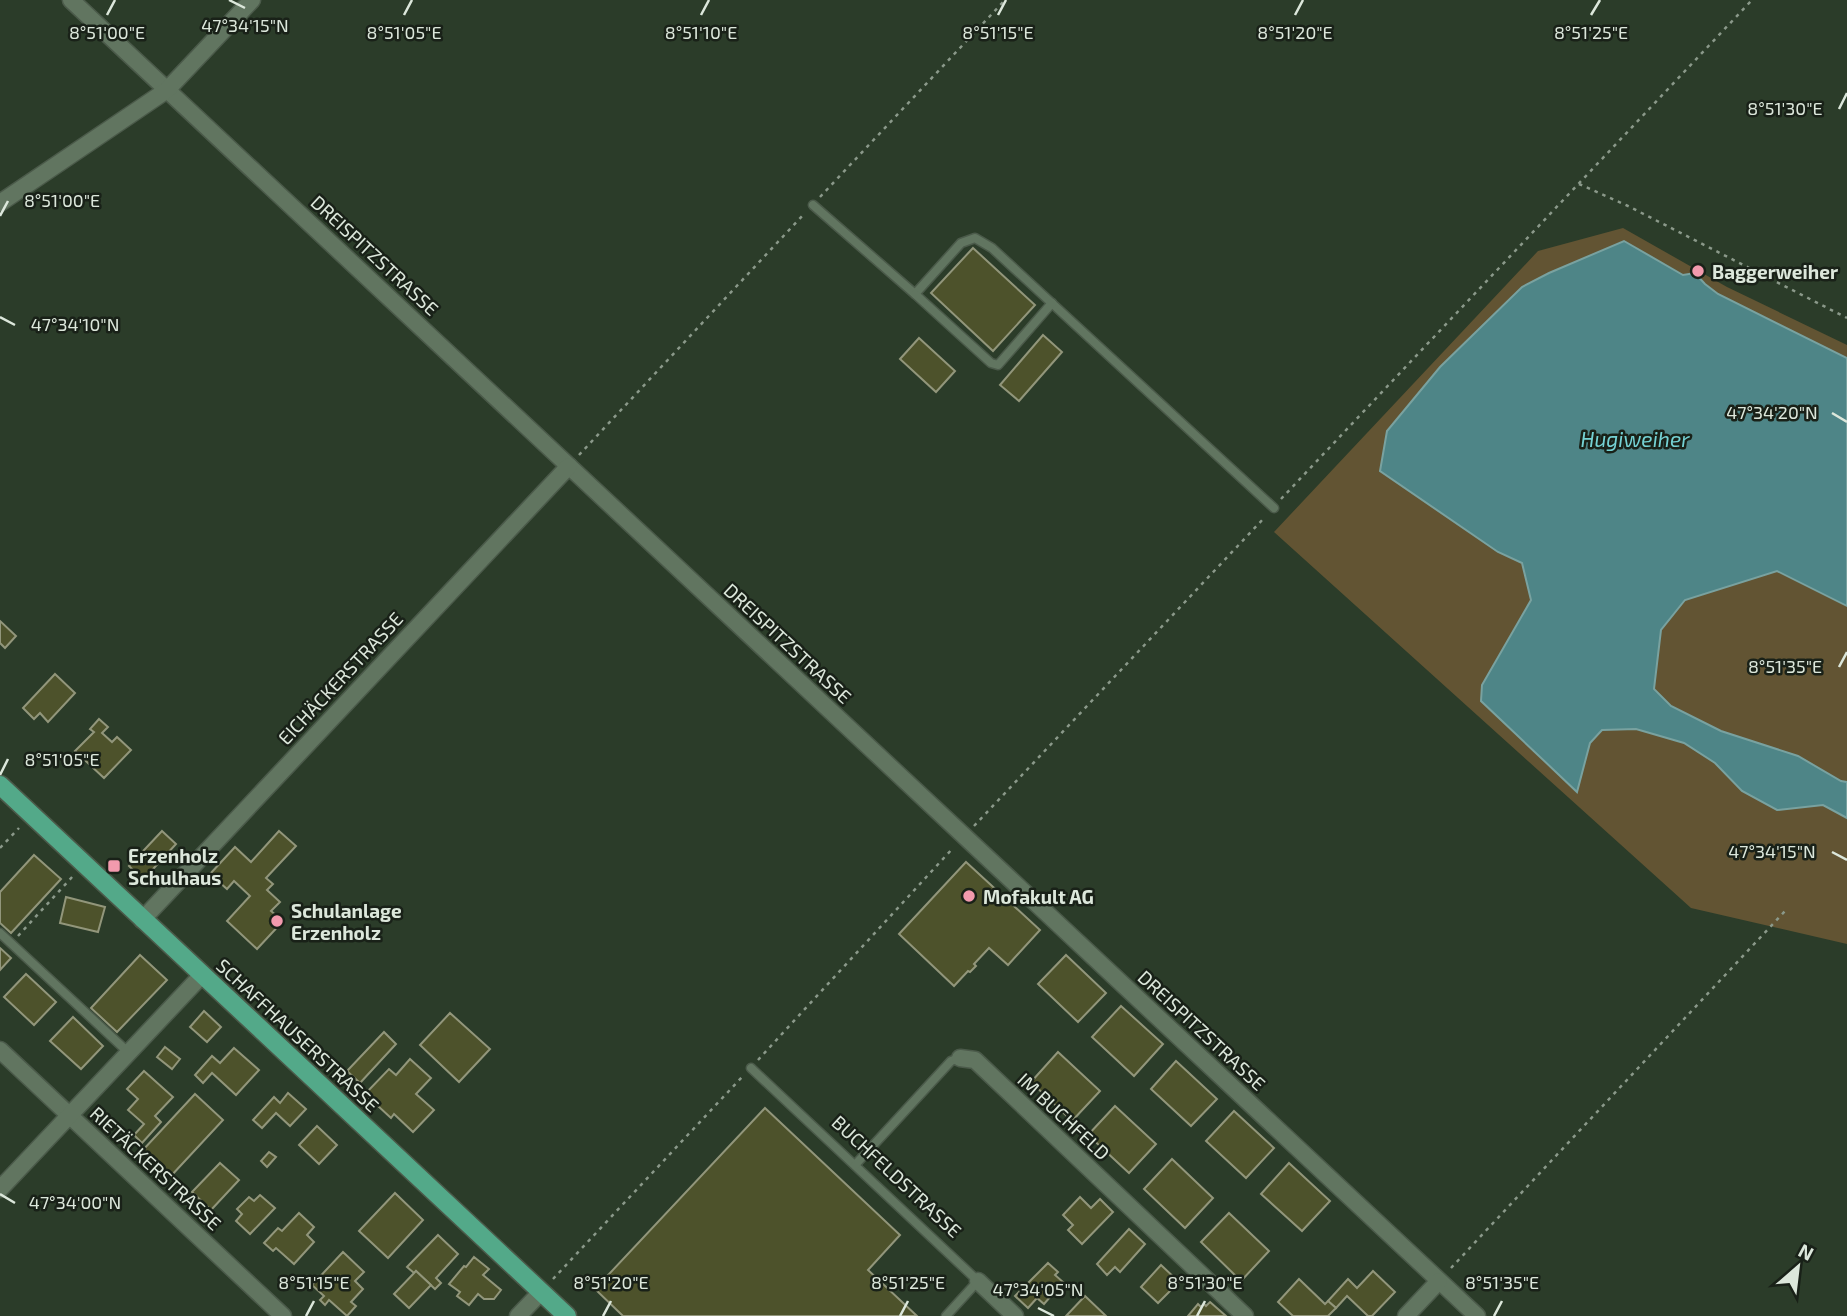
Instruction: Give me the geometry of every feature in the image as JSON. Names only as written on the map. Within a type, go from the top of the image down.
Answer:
[{"type":"main road","name":"SCHAFFHAUSERSTRASSE","points":[[0,785],[567,1316]]},
{"type":"street","name":"DREISPITZSTRASSE","points":[[71,0],[1477,1316]]},
{"type":"street","points":[[0,203],[167,90],[252,0]]},
{"type":"street","name":"EICHÄCKERSTRASSE","points":[[142,920],[569,466]]},
{"type":"street","points":[[0,1189],[202,975]]},
{"type":"street","name":"RIETÄCKERSTRASSE","points":[[0,1050],[283,1316]]},
{"type":"street","name":"IM BUCHFELD","points":[[960,1058],[975,1060],[1245,1316]]},
{"type":"street","points":[[1406,1316],[1439,1281]]},
{"type":"street","name":"BUCHFELDSTRASSE","points":[[978,1282],[1015,1316]]},
{"type":"street","points":[[518,1316],[541,1292]]},
{"type":"lane","points":[[813,205],[990,363],[998,365],[1052,303]]},
{"type":"lane","points":[[915,294],[961,243],[975,238],[992,248],[1274,508]]},
{"type":"lane","points":[[0,933],[129,1053]]},
{"type":"lane","name":"IM BUCHFELD","points":[[855,1165],[951,1061],[960,1058]]},
{"type":"lane","name":"BUCHFELDSTRASSE","points":[[751,1068],[978,1282]]},
{"type":"lane","points":[[946,1316],[978,1282]]},
{"type":"path","points":[[569,466],[1005,0]]},
{"type":"path","points":[[1752,0],[1579,184],[1847,318]]},
{"type":"path","points":[[0,848],[23,823]]},
{"type":"path","points":[[11,944],[76,873]]},
{"type":"path","points":[[1439,1281],[1786,910]]},
{"type":"shaded area","points":[[1623,228],[1727,287],[1847,345],[1847,358],[1718,294],[1695,274],[1684,275],[1624,241],[1522,287],[1440,367],[1380,470],[1498,552],[1522,563],[1531,600],[1482,685],[1577,792],[1590,743],[1602,730],[1636,729],[1684,743],[1715,763],[1742,791],[1777,810],[1823,805],[1847,818],[1847,944],[1691,908],[1274,532],[1538,251]]},
{"type":"shaded area","points":[[1777,571],[1847,606],[1847,782],[1798,756],[1721,731],[1671,706],[1654,689],[1661,630],[1685,600]]},
{"type":"water","name":"Hugiweiher","points":[[1624,241],[1683,275],[1695,273],[1718,294],[1847,358],[1847,606],[1777,571],[1685,600],[1661,630],[1654,689],[1671,706],[1721,731],[1798,756],[1847,782],[1847,818],[1823,805],[1777,810],[1742,791],[1715,763],[1684,743],[1636,729],[1602,730],[1590,743],[1577,792],[1481,701],[1482,685],[1531,600],[1522,563],[1498,552],[1380,471],[1387,431],[1440,367],[1522,287]]},
{"type":"building","points":[[973,248],[1035,305],[993,351],[931,293]]},
{"type":"building","points":[[1043,335],[1062,352],[1019,401],[1000,385]]},
{"type":"building","points":[[919,338],[955,371],[936,392],[900,359]]},
{"type":"building","points":[[0,621],[16,636],[5,648],[0,643]]},
{"type":"building","points":[[55,674],[75,693],[48,722],[40,713],[34,719],[23,708]]},
{"type":"building","points":[[99,719],[108,727],[102,733],[112,742],[117,737],[131,750],[104,778],[75,751],[94,732],[90,729]]},
{"type":"building","points":[[162,831],[176,844],[143,880],[129,866]]},
{"type":"building","points":[[279,831],[296,846],[266,878],[273,884],[267,890],[280,902],[271,911],[283,921],[257,949],[227,921],[250,896],[234,881],[227,889],[210,874],[235,847],[251,862]]},
{"type":"building","points":[[34,855],[61,879],[11,933],[0,923],[0,892]]},
{"type":"building","name":"Mofakult AG","points":[[966,862],[1040,930],[1008,965],[989,948],[974,964],[976,966],[954,986],[899,934]]},
{"type":"building","points":[[66,897],[105,907],[98,932],[60,923]]},
{"type":"building","points":[[0,948],[11,958],[0,970]]},
{"type":"building","points":[[140,955],[167,980],[117,1032],[91,1008]]},
{"type":"building","points":[[1066,955],[1106,993],[1078,1022],[1038,984]]},
{"type":"building","points":[[26,974],[56,1002],[34,1025],[4,997]]},
{"type":"building","points":[[1121,1006],[1163,1044],[1134,1076],[1092,1037]]},
{"type":"building","points":[[204,1011],[221,1027],[207,1042],[190,1027]]},
{"type":"building","points":[[450,1013],[490,1049],[459,1082],[420,1045]]},
{"type":"building","points":[[73,1017],[103,1046],[81,1069],[50,1041]]},
{"type":"building","points":[[384,1032],[396,1044],[360,1083],[347,1071]]},
{"type":"building","points":[[165,1047],[180,1059],[172,1069],[157,1057]]},
{"type":"building","points":[[234,1048],[259,1070],[236,1095],[212,1073],[203,1083],[195,1075],[212,1056],[220,1063]]},
{"type":"building","points":[[1058,1052],[1100,1091],[1072,1121],[1031,1082]]},
{"type":"building","points":[[410,1059],[431,1078],[416,1094],[434,1110],[413,1132],[394,1114],[391,1118],[365,1094],[389,1069],[396,1075]]},
{"type":"building","points":[[1176,1061],[1217,1099],[1191,1126],[1151,1089]]},
{"type":"building","points":[[144,1071],[173,1097],[155,1116],[161,1122],[142,1143],[134,1135],[144,1124],[128,1110],[138,1099],[127,1089]]},
{"type":"building","points":[[288,1093],[306,1109],[290,1126],[276,1113],[262,1128],[253,1120],[274,1097],[280,1103]]},
{"type":"building","points":[[195,1094],[223,1120],[170,1177],[142,1151]]},
{"type":"building","points":[[1115,1106],[1156,1144],[1129,1173],[1088,1135]]},
{"type":"building","points":[[765,1108],[900,1235],[868,1270],[917,1316],[623,1316],[595,1289]]},
{"type":"building","points":[[1234,1111],[1274,1148],[1246,1178],[1206,1141]]},
{"type":"building","points":[[317,1126],[337,1145],[319,1164],[299,1145]]},
{"type":"building","points":[[269,1152],[276,1157],[267,1167],[261,1161]]},
{"type":"building","points":[[1172,1159],[1213,1198],[1185,1228],[1144,1189]]},
{"type":"building","points":[[220,1163],[239,1180],[211,1210],[192,1192]]},
{"type":"building","points":[[1289,1163],[1330,1201],[1302,1231],[1261,1194]]},
{"type":"building","points":[[395,1193],[423,1220],[388,1258],[359,1231]]},
{"type":"building","points":[[260,1195],[275,1208],[250,1234],[236,1221],[242,1214],[237,1209],[249,1197],[254,1201]]},
{"type":"building","points":[[1080,1197],[1091,1208],[1100,1199],[1113,1212],[1082,1244],[1068,1230],[1073,1225],[1063,1215]]},
{"type":"building","points":[[299,1213],[314,1227],[307,1235],[314,1242],[294,1264],[276,1248],[273,1251],[264,1243],[278,1228],[282,1231]]},
{"type":"building","points":[[1229,1213],[1269,1251],[1241,1281],[1201,1242]]},
{"type":"building","points":[[1129,1229],[1145,1244],[1120,1272],[1115,1267],[1107,1275],[1097,1264]]},
{"type":"building","points":[[438,1235],[458,1254],[436,1278],[441,1283],[435,1289],[416,1271],[414,1273],[407,1267]]},
{"type":"building","points":[[343,1252],[364,1272],[355,1281],[363,1289],[351,1302],[356,1306],[347,1316],[329,1300],[325,1305],[320,1300],[324,1296],[312,1285]]},
{"type":"building","points":[[474,1257],[489,1269],[483,1275],[501,1290],[494,1299],[484,1299],[478,1294],[469,1305],[457,1296],[460,1292],[449,1284]]},
{"type":"building","points":[[1048,1263],[1058,1272],[1055,1275],[1063,1282],[1044,1304],[1037,1298],[1028,1308],[1015,1296]]},
{"type":"building","points":[[1161,1265],[1179,1282],[1158,1303],[1141,1287]]},
{"type":"building","points":[[416,1271],[431,1285],[409,1308],[394,1294]]},
{"type":"building","points":[[1373,1271],[1395,1292],[1372,1316],[1368,1316],[1347,1296],[1336,1308],[1328,1301],[1348,1279],[1357,1288]]},
{"type":"building","points":[[1299,1279],[1325,1304],[1328,1301],[1336,1308],[1328,1316],[1293,1316],[1278,1302]]},
{"type":"building","points":[[1085,1296],[1106,1316],[1066,1316]]},
{"type":"building","points":[[1210,1302],[1226,1316],[1188,1316],[1198,1304],[1201,1307]]},
{"type":"place","name":"Baggerweiher","points":[[1698,271]]},
{"type":"place","name":"Erzenholz Schulhaus","points":[[114,866]]},
{"type":"place","name":"Mofakult AG","points":[[969,896]]},
{"type":"place","name":"Schulanlage Erzenholz","points":[[277,921]]}]
